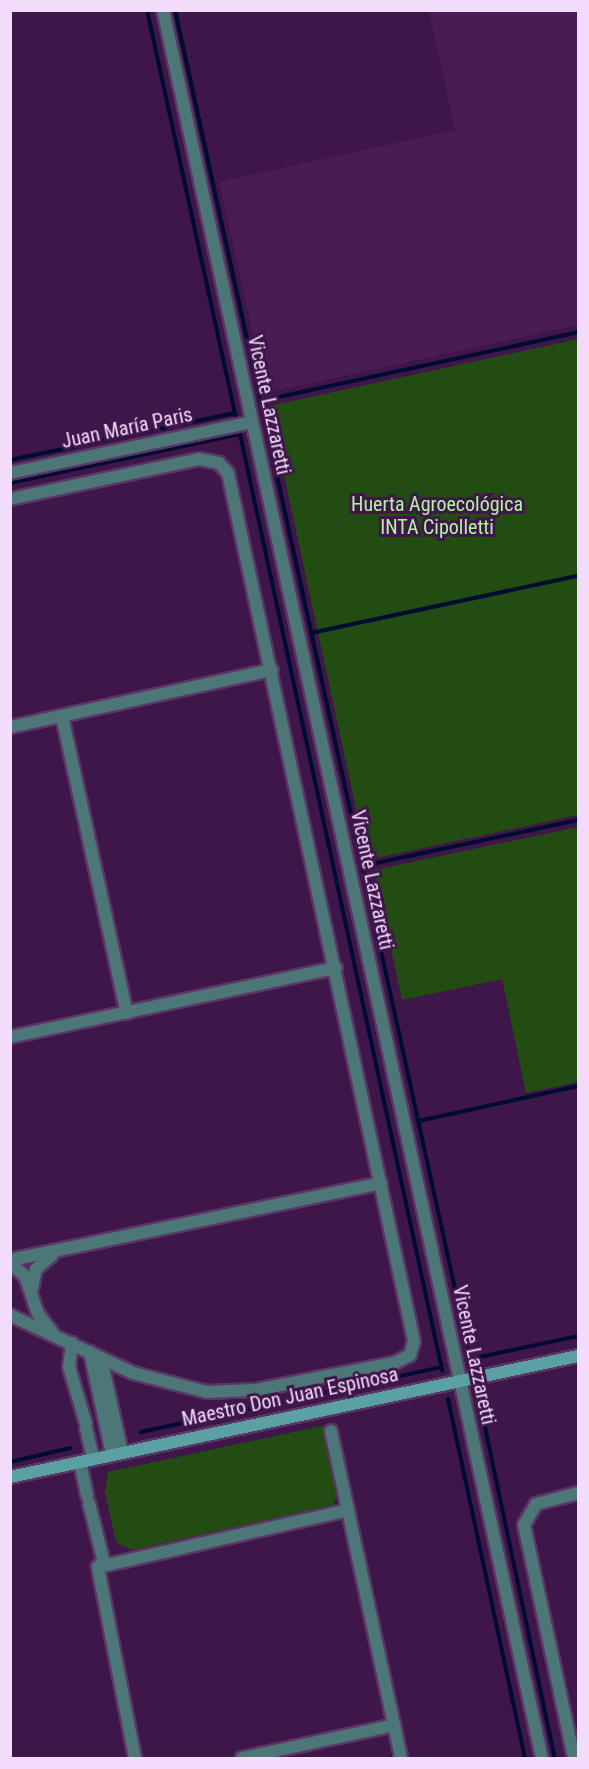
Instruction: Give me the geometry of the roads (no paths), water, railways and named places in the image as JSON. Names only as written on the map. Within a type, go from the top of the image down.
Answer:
[{"type":"main road","name":"Maestro Don Juan Espinosa","points":[[10,1478],[579,1356]]},
{"type":"street","name":"Vicente Lazzaretti","points":[[163,10],[542,1758]]},
{"type":"street","name":"Juan María Paris","points":[[10,472],[252,422]]},
{"type":"street","points":[[10,499],[192,460],[219,464],[231,478],[414,1335],[407,1358],[266,1388],[219,1393],[162,1383],[101,1358],[10,1315]]},
{"type":"street","points":[[10,727],[272,670]]},
{"type":"street","points":[[62,716],[127,1012]]},
{"type":"street","points":[[10,1037],[336,968]]},
{"type":"street","points":[[52,1333],[38,1314],[32,1291],[10,1261],[381,1183]]},
{"type":"street","points":[[32,1291],[36,1269],[61,1251]]},
{"type":"street","points":[[72,1343],[69,1367],[93,1460]]},
{"type":"street","points":[[90,1352],[117,1454]]},
{"type":"street","points":[[101,1358],[117,1454]]},
{"type":"street","points":[[332,1431],[401,1758]]},
{"type":"street","points":[[80,1462],[104,1563],[97,1579],[135,1758]]},
{"type":"street","points":[[574,1758],[524,1525],[536,1504],[579,1493]]},
{"type":"street","points":[[104,1563],[348,1510]]},
{"type":"street","points":[[242,1758],[394,1725]]},
{"type":"waterway","points":[[147,10],[236,417]]},
{"type":"waterway","points":[[175,10],[471,1362]]},
{"type":"waterway","points":[[260,401],[578,332]]},
{"type":"waterway","points":[[10,460],[235,413]]},
{"type":"waterway","points":[[10,483],[240,434],[442,1370]]},
{"type":"waterway","points":[[311,633],[578,576]]},
{"type":"waterway","points":[[362,866],[578,820]]},
{"type":"waterway","points":[[418,1121],[578,1086]]},
{"type":"waterway","points":[[470,1359],[578,1336]]},
{"type":"waterway","points":[[141,1432],[441,1367]]},
{"type":"waterway","points":[[478,1394],[555,1758]]},
{"type":"waterway","points":[[448,1399],[525,1758]]},
{"type":"waterway","points":[[10,1462],[70,1448]]},
{"type":"park label","name":"Huerta Agroecológica INTA Cipolletti","points":[[437,516]]}]
